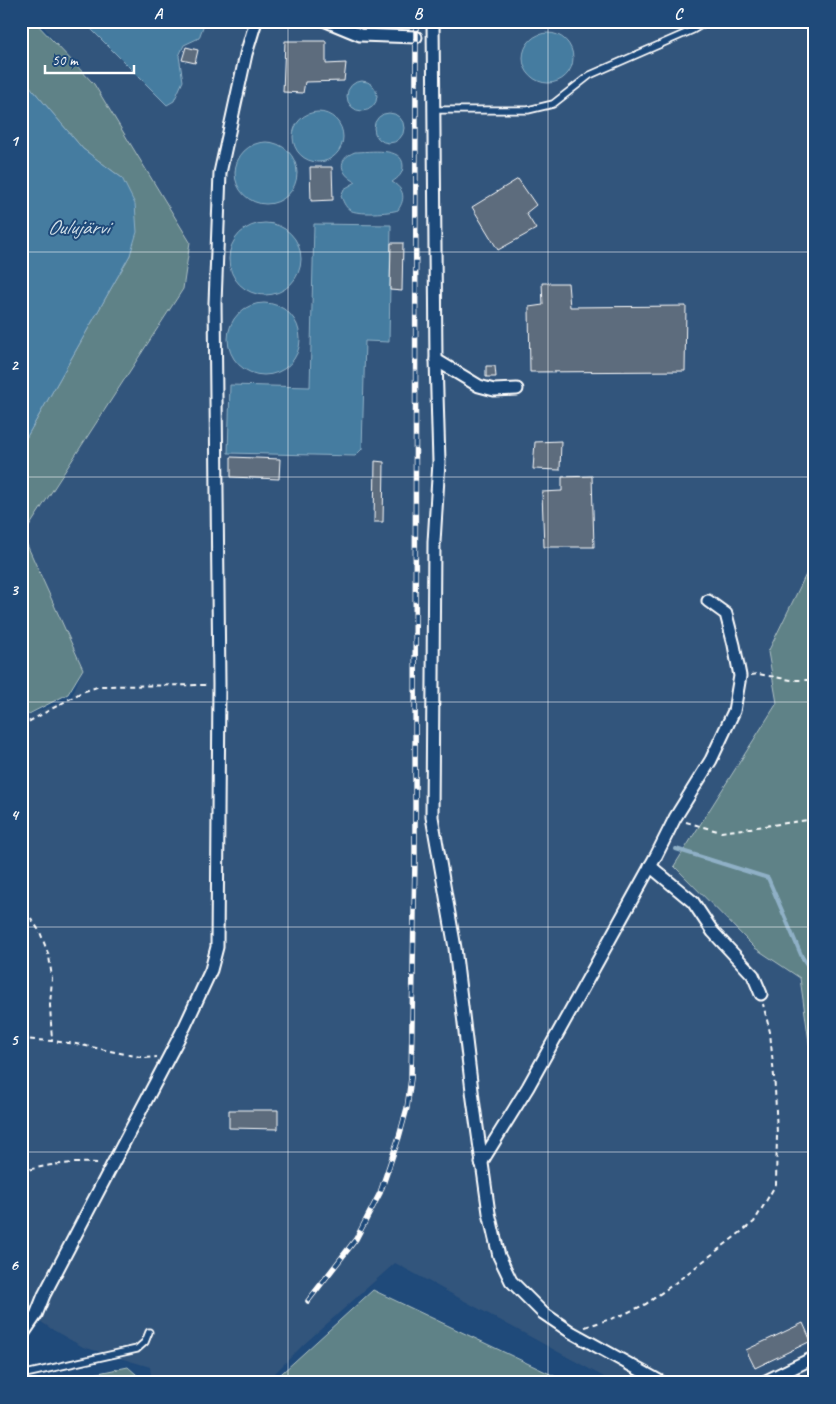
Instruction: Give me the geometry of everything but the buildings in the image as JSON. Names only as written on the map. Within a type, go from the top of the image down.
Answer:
[{"type":"street","points":[[21,1337],[36,1315],[44,1295],[169,1057],[211,970],[217,947],[219,684],[216,303],[220,173],[246,54],[256,21]]},
{"type":"street","points":[[326,21],[360,35],[416,37]]},
{"type":"street","points":[[433,21],[436,360],[439,462],[434,542],[432,817],[455,948],[481,1163],[489,1213],[499,1256],[511,1281],[543,1313],[571,1332],[663,1383]]},
{"type":"street","points":[[436,360],[479,386],[494,390],[518,389]]},
{"type":"street","points":[[481,1163],[528,1088],[675,818],[711,760],[734,711],[740,676],[726,614],[708,601]]},
{"type":"street","points":[[650,866],[693,902],[712,932],[753,975],[761,994]]},
{"type":"street","points":[[762,1383],[815,1357]]},
{"type":"lane","points":[[435,110],[528,110],[553,104],[590,75],[693,30],[708,21]]},
{"type":"lane","points":[[21,1375],[137,1349],[145,1342],[149,1332]]},
{"type":"path","points":[[740,676],[758,674],[791,680],[815,680]]},
{"type":"path","points":[[21,726],[82,692],[100,686],[219,684]]},
{"type":"path","points":[[675,818],[721,832],[815,819]]},
{"type":"path","points":[[21,903],[40,932],[50,956],[52,1041]]},
{"type":"path","points":[[571,1332],[620,1316],[653,1299],[754,1222],[776,1184],[777,1134],[770,1032],[761,994]]},
{"type":"path","points":[[21,1039],[52,1041],[145,1058],[169,1057]]},
{"type":"path","points":[[21,1172],[38,1166],[75,1162],[113,1163]]},
{"type":"shaded area","points":[[39,21],[815,21],[815,1383],[615,1383],[395,1263],[302,1346],[265,1383],[152,1383],[150,1367],[83,1347],[53,1330],[24,1310],[21,1287],[21,718],[71,698],[83,669],[23,536],[183,289],[190,243],[145,167],[99,100]]},
{"type":"green space","points":[[23,21],[34,21],[94,84],[190,242],[183,289],[23,536],[83,669],[68,694],[21,718],[21,447],[130,255],[122,178],[83,149],[27,83],[21,60]]},
{"type":"green space","points":[[815,556],[815,1085],[800,978],[755,948],[674,866],[777,703],[768,652]]},
{"type":"green space","points":[[373,1290],[569,1383],[271,1383]]},
{"type":"green space","points":[[128,1367],[146,1383],[49,1383]]},
{"type":"water","points":[[88,21],[205,21],[199,38],[184,45],[179,56],[183,81],[174,101],[167,105],[91,29]]},
{"type":"water","points":[[548,33],[557,35],[568,44],[573,58],[571,67],[562,78],[548,83],[539,81],[528,72],[523,58],[525,49],[534,38]]},
{"type":"water","name":"Oulujärvi","points":[[21,71],[27,83],[83,149],[122,178],[135,204],[137,232],[130,255],[21,447]]},
{"type":"water","points":[[362,81],[372,86],[377,96],[372,106],[362,111],[352,106],[347,96],[352,86]]},
{"type":"water","points":[[318,112],[327,114],[338,123],[343,137],[341,146],[332,157],[318,162],[309,160],[298,151],[293,137],[295,128],[304,117]]},
{"type":"water","points":[[389,113],[399,118],[404,128],[399,138],[389,143],[379,138],[374,128],[379,118]]},
{"type":"water","points":[[260,142],[272,142],[288,151],[295,161],[297,173],[295,185],[288,195],[272,204],[260,204],[249,199],[240,190],[235,179],[235,167],[240,156],[249,147]]},
{"type":"water","points":[[376,151],[392,153],[402,160],[401,174],[392,182],[399,188],[403,198],[398,210],[381,213],[359,213],[345,206],[341,196],[344,189],[356,182],[346,175],[342,167],[345,159],[355,152]]},
{"type":"water","points":[[265,223],[285,229],[295,239],[301,259],[295,279],[285,289],[265,295],[245,289],[235,279],[229,259],[235,239],[245,229]]},
{"type":"water","points":[[314,224],[391,225],[389,342],[365,341],[362,449],[355,456],[228,453],[230,385],[310,387]]},
{"type":"water","points":[[264,303],[284,309],[294,319],[300,339],[294,359],[284,369],[264,375],[244,369],[234,359],[228,339],[234,319],[244,309]]},
{"type":"waterway","points":[[676,849],[768,878],[802,957],[815,976]]},
{"type":"railway","points":[[308,1301],[356,1239],[380,1193],[407,1108],[411,1078],[415,859],[416,21]]}]
